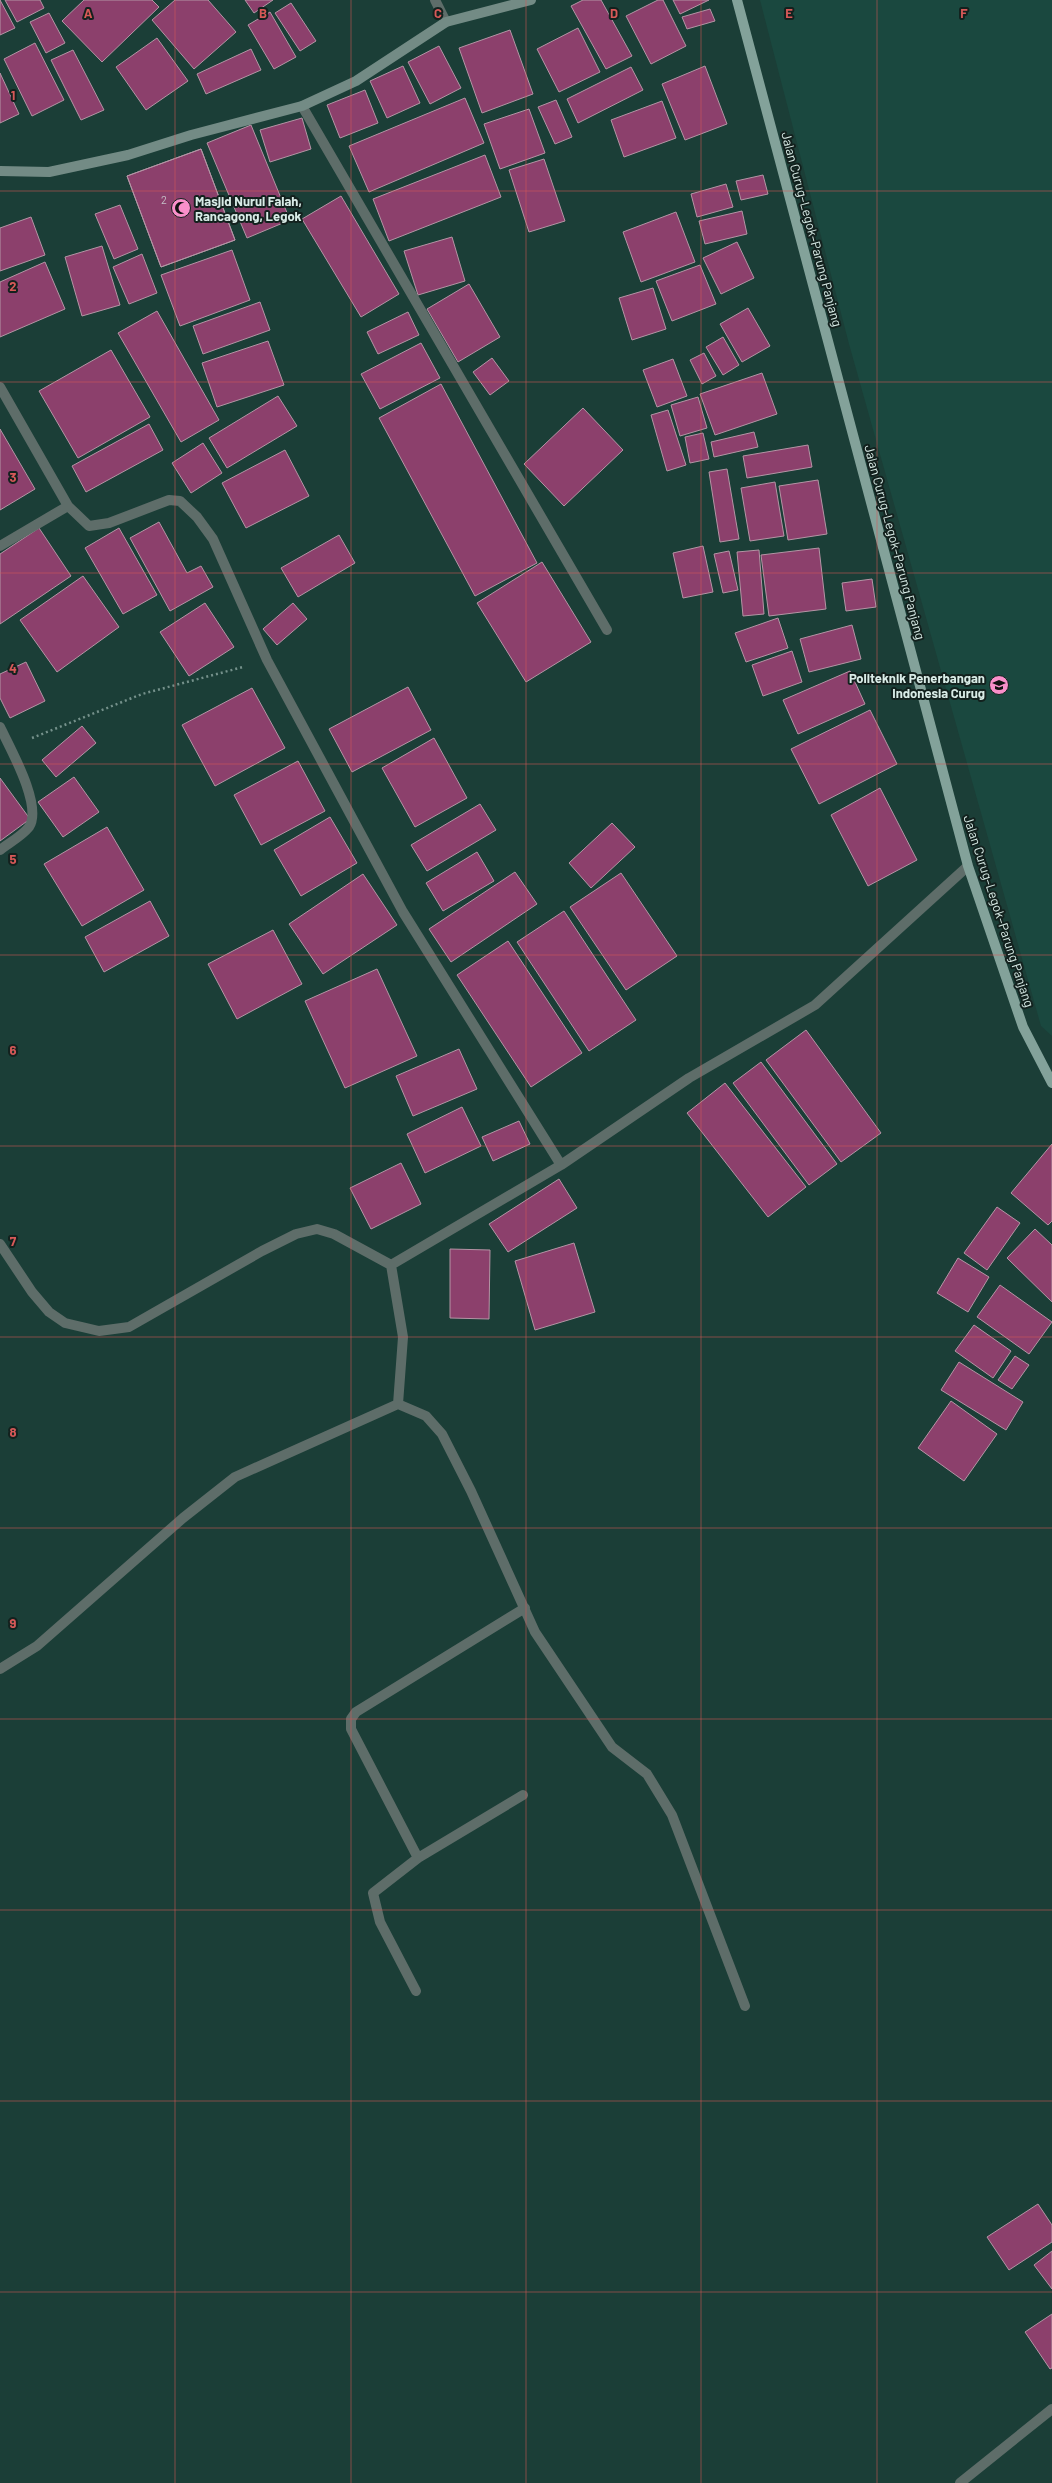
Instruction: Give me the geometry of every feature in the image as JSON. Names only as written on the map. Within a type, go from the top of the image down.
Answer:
[{"type":"main road","name":"Jalan Curug–Legok–Parung Panjang","points":[[737,0],[968,866],[1023,1027],[1052,1083]]},
{"type":"street","points":[[435,0],[446,22]]},
{"type":"street","points":[[0,171],[49,172],[128,155],[191,135],[302,106],[356,80],[446,22],[531,0]]},
{"type":"street","points":[[302,106],[607,630]]},
{"type":"street","points":[[0,387],[68,506],[89,526],[109,523],[169,500],[180,501],[186,505],[213,539],[267,660],[404,912],[561,1165]]},
{"type":"street","points":[[0,546],[68,506]]},
{"type":"street","points":[[0,726],[29,792],[33,807],[32,818],[29,826],[0,850]]},
{"type":"street","points":[[391,1265],[561,1165],[689,1078],[815,1005],[968,866]]},
{"type":"street","points":[[0,1244],[32,1292],[49,1312],[65,1323],[99,1331],[129,1327],[262,1251],[296,1234],[310,1230],[317,1229],[334,1234],[391,1265]]},
{"type":"street","points":[[391,1265],[403,1337],[398,1404]]},
{"type":"street","points":[[0,1669],[37,1646],[183,1518],[235,1477],[398,1404],[426,1416],[442,1434],[535,1632],[612,1747],[647,1774],[672,1815],[745,2006]]},
{"type":"street","points":[[418,1858],[351,1729],[351,1719],[356,1712],[525,1608]]},
{"type":"street","points":[[416,1991],[380,1922],[373,1893],[418,1858],[523,1795]]},
{"type":"street","points":[[960,2483],[1052,2409]]},
{"type":"path","points":[[10,748],[142,694],[267,660]]},
{"type":"shaded area","name":"Politeknik Penerbangan Indonesia Curug","points":[[760,0],[1052,0],[1052,1036],[1041,1026],[849,344]]},
{"type":"building","points":[[0,0],[15,28],[0,35]]},
{"type":"building","points":[[5,0],[40,0],[44,8],[17,22]]},
{"type":"building","points":[[84,0],[152,0],[159,7],[102,62],[62,21]]},
{"type":"building","points":[[175,0],[208,0],[236,32],[194,69],[152,20]]},
{"type":"building","points":[[245,0],[273,0],[254,13]]},
{"type":"building","points":[[583,0],[601,0],[632,56],[606,69],[571,6]]},
{"type":"building","points":[[658,0],[663,0],[686,46],[651,64],[626,16]]},
{"type":"building","points":[[673,0],[709,0],[680,14]]},
{"type":"building","points":[[291,3],[316,41],[300,51],[275,13]]},
{"type":"building","points":[[710,9],[715,21],[687,29],[682,17]]},
{"type":"building","points":[[270,12],[296,57],[274,69],[248,25]]},
{"type":"building","points":[[49,13],[65,43],[46,53],[30,22]]},
{"type":"building","points":[[578,28],[600,72],[559,92],[537,49]]},
{"type":"building","points":[[510,30],[533,94],[482,113],[459,48]]},
{"type":"building","points":[[157,38],[188,81],[146,110],[116,67]]},
{"type":"building","points":[[35,43],[64,100],[32,116],[4,59]]},
{"type":"building","points":[[439,46],[461,88],[430,104],[408,62]]},
{"type":"building","points":[[251,49],[261,70],[206,94],[197,74]]},
{"type":"building","points":[[73,50],[104,110],[81,120],[51,60]]},
{"type":"building","points":[[403,66],[420,103],[387,118],[370,81]]},
{"type":"building","points":[[705,66],[727,124],[685,140],[662,84]]},
{"type":"building","points":[[631,67],[643,90],[578,123],[567,99]]},
{"type":"building","points":[[0,73],[19,114],[0,123]]},
{"type":"building","points":[[365,90],[378,123],[340,138],[327,105]]},
{"type":"building","points":[[465,98],[484,143],[369,192],[349,146]]},
{"type":"building","points":[[556,100],[572,137],[555,144],[538,107]]},
{"type":"building","points":[[662,101],[676,138],[624,157],[611,120]]},
{"type":"building","points":[[529,109],[545,153],[500,169],[484,124]]},
{"type":"building","points":[[302,118],[311,149],[270,162],[260,130]]},
{"type":"building","points":[[251,125],[290,220],[247,238],[207,143]]},
{"type":"building","name":"Masjid Nurul Falah, Rancagong, Legok","points":[[201,149],[235,240],[161,267],[127,176]]},
{"type":"building","name":"Masjid Nurul Falah, Rancagong, Legok","points":[[201,149],[235,240],[161,267],[127,176]]},
{"type":"building","points":[[485,155],[501,197],[389,241],[373,199]]},
{"type":"building","points":[[544,159],[565,221],[529,232],[509,170]]},
{"type":"building","points":[[763,175],[768,194],[741,200],[736,181]]},
{"type":"building","points":[[726,184],[733,207],[697,217],[691,194]]},
{"type":"building","points":[[341,196],[399,294],[361,317],[302,219]]},
{"type":"building","points":[[120,205],[138,249],[114,259],[95,214]]},
{"type":"building","points":[[742,211],[747,234],[705,244],[699,221]]},
{"type":"building","points":[[676,212],[695,262],[641,282],[623,232]]},
{"type":"building","points":[[31,217],[45,255],[0,271],[0,228]]},
{"type":"building","points":[[452,237],[465,281],[418,295],[404,251]]},
{"type":"building","points":[[737,242],[754,278],[721,294],[703,258]]},
{"type":"building","points":[[102,246],[120,305],[82,316],[65,257]]},
{"type":"building","points":[[232,250],[250,300],[180,326],[161,275]]},
{"type":"building","points":[[142,254],[157,293],[129,304],[113,267]]},
{"type":"building","points":[[45,262],[65,309],[0,337],[0,282]]},
{"type":"building","points":[[700,265],[716,304],[672,321],[656,281]]},
{"type":"building","points":[[469,284],[500,337],[458,362],[427,309]]},
{"type":"building","points":[[653,288],[666,329],[632,340],[619,298]]},
{"type":"building","points":[[260,302],[270,330],[203,354],[193,326]]},
{"type":"building","points":[[748,308],[770,346],[742,362],[720,324]]},
{"type":"building","points":[[157,311],[219,420],[181,442],[118,333]]},
{"type":"building","points":[[408,312],[419,335],[378,354],[367,332]]},
{"type":"building","points":[[723,337],[739,365],[723,375],[706,347]]},
{"type":"building","points":[[268,341],[284,385],[217,407],[202,363]]},
{"type":"building","points":[[421,343],[440,378],[380,409],[361,374]]},
{"type":"building","points":[[111,350],[150,417],[78,458],[39,391]]},
{"type":"building","points":[[704,353],[716,376],[702,384],[690,360]]},
{"type":"building","points":[[492,358],[509,381],[490,395],[473,372]]},
{"type":"building","points":[[673,359],[687,396],[657,407],[643,370]]},
{"type":"building","points":[[762,373],[777,414],[715,435],[700,394]]},
{"type":"building","points":[[441,384],[537,563],[475,596],[379,418]]},
{"type":"building","points":[[278,396],[297,426],[227,468],[209,438]]},
{"type":"building","points":[[698,397],[707,428],[680,436],[671,405]]},
{"type":"building","points":[[583,408],[623,450],[564,506],[524,464]]},
{"type":"building","points":[[668,410],[686,465],[667,471],[651,415]]},
{"type":"building","points":[[149,424],[163,450],[86,492],[72,466]]},
{"type":"building","points":[[0,429],[35,489],[0,510]]},
{"type":"building","points":[[754,432],[758,447],[714,457],[711,442]]},
{"type":"building","points":[[703,433],[709,459],[690,463],[685,437]]},
{"type":"building","points":[[203,443],[222,473],[191,493],[172,463]]},
{"type":"building","points":[[808,445],[812,467],[747,478],[743,456]]},
{"type":"building","points":[[285,450],[309,496],[246,528],[222,483]]},
{"type":"building","points":[[727,469],[739,539],[720,542],[709,472]]},
{"type":"building","points":[[818,480],[827,534],[788,540],[779,486]]},
{"type":"building","points":[[775,482],[784,536],[750,541],[741,488]]},
{"type":"building","points":[[159,522],[187,573],[201,566],[213,587],[170,611],[130,538]]},
{"type":"building","points":[[39,528],[71,576],[0,624],[0,554]]},
{"type":"building","points":[[119,528],[157,595],[123,614],[85,548]]},
{"type":"building","points":[[339,535],[355,563],[298,597],[281,568]]},
{"type":"building","points":[[703,546],[713,592],[683,598],[673,553]]},
{"type":"building","points":[[819,548],[826,609],[769,616],[761,555]]},
{"type":"building","points":[[759,550],[764,614],[743,616],[737,552]]},
{"type":"building","points":[[729,551],[738,590],[723,593],[714,554]]},
{"type":"building","points":[[542,562],[591,642],[526,682],[477,603]]},
{"type":"building","points":[[83,576],[119,627],[57,672],[20,620]]},
{"type":"building","points":[[872,579],[876,607],[846,611],[842,583]]},
{"type":"building","points":[[205,603],[234,647],[189,676],[160,632]]},
{"type":"building","points":[[293,603],[307,619],[277,645],[263,629]]},
{"type":"building","points":[[778,618],[788,648],[746,662],[735,633]]},
{"type":"building","points":[[852,625],[861,659],[809,672],[800,639]]},
{"type":"building","points":[[792,651],[802,682],[763,696],[752,665]]},
{"type":"building","points":[[26,662],[45,701],[10,718],[0,698],[0,674]]},
{"type":"building","points":[[850,671],[865,704],[798,734],[783,700]]},
{"type":"building","points":[[408,687],[431,730],[352,772],[329,729]]},
{"type":"building","points":[[252,688],[285,748],[215,786],[182,725]]},
{"type":"building","points":[[870,710],[897,764],[819,804],[791,749]]},
{"type":"building","points":[[82,726],[96,743],[56,777],[42,760]]},
{"type":"building","points":[[434,738],[467,798],[415,827],[382,768]]},
{"type":"building","points":[[298,761],[325,811],[261,845],[234,795]]},
{"type":"building","points":[[74,777],[99,812],[63,837],[38,802]]},
{"type":"building","points":[[0,778],[30,819],[0,841]]},
{"type":"building","points":[[880,788],[917,860],[868,886],[831,815]]},
{"type":"building","points":[[480,804],[496,830],[427,871],[411,845]]},
{"type":"building","points":[[330,817],[357,863],[301,896],[274,850]]},
{"type":"building","points":[[612,823],[635,847],[591,888],[569,863]]},
{"type":"building","points":[[107,827],[144,890],[82,926],[44,864]]},
{"type":"building","points":[[477,852],[494,881],[443,911],[426,883]]},
{"type":"building","points":[[515,872],[537,904],[451,962],[429,929]]},
{"type":"building","points":[[621,873],[677,956],[626,990],[570,907]]},
{"type":"building","points":[[363,874],[397,925],[323,974],[289,924]]},
{"type":"building","points":[[150,901],[169,936],[104,972],[85,937]]},
{"type":"building","points":[[564,911],[636,1020],[589,1051],[517,942]]},
{"type":"building","points":[[273,930],[302,984],[237,1019],[208,964]]},
{"type":"building","points":[[508,941],[582,1053],[531,1087],[457,975]]},
{"type":"building","points":[[377,969],[417,1056],[345,1088],[305,1001]]},
{"type":"building","points":[[806,1030],[881,1133],[841,1162],[766,1060]]},
{"type":"building","points":[[459,1049],[477,1089],[413,1116],[396,1076]]},
{"type":"building","points":[[761,1062],[837,1164],[809,1185],[733,1083]]},
{"type":"building","points":[[725,1083],[806,1187],[768,1217],[687,1113]]},
{"type":"building","points":[[462,1107],[481,1146],[425,1173],[407,1134]]},
{"type":"building","points":[[519,1121],[530,1144],[493,1161],[482,1137]]},
{"type":"building","points":[[1052,1144],[1052,1221],[1048,1225],[1011,1193]]},
{"type":"building","points":[[401,1163],[421,1204],[371,1229],[350,1188]]},
{"type":"building","points":[[559,1179],[577,1208],[508,1252],[489,1224]]},
{"type":"building","points":[[997,1207],[1020,1223],[987,1270],[964,1253]]},
{"type":"building","points":[[1035,1229],[1052,1245],[1052,1302],[1007,1258]]},
{"type":"building","points":[[574,1243],[595,1312],[535,1330],[515,1261]]},
{"type":"building","points":[[450,1249],[490,1250],[489,1319],[450,1318]]},
{"type":"building","points":[[958,1258],[989,1277],[968,1312],[937,1293]]},
{"type":"building","points":[[1000,1285],[1052,1322],[1029,1354],[977,1317]]},
{"type":"building","points":[[974,1325],[1011,1351],[993,1378],[955,1351]]},
{"type":"building","points":[[1015,1356],[1029,1365],[1012,1389],[998,1380]]},
{"type":"building","points":[[959,1362],[1023,1402],[1006,1430],[941,1390]]},
{"type":"building","points":[[951,1401],[997,1434],[964,1481],[918,1448]]},
{"type":"building","points":[[1038,2204],[1052,2225],[1052,2242],[1009,2270],[987,2237]]},
{"type":"building","points":[[1052,2251],[1052,2289],[1034,2265]]},
{"type":"building","points":[[1052,2314],[1052,2368],[1050,2369],[1025,2332]]},
{"type":"place","name":"Masjid Nurul Falah, Rancagong, Legok","points":[[181,208]]},
{"type":"place","name":"Politeknik Penerbangan Indonesia Curug","points":[[999,685]]}]
